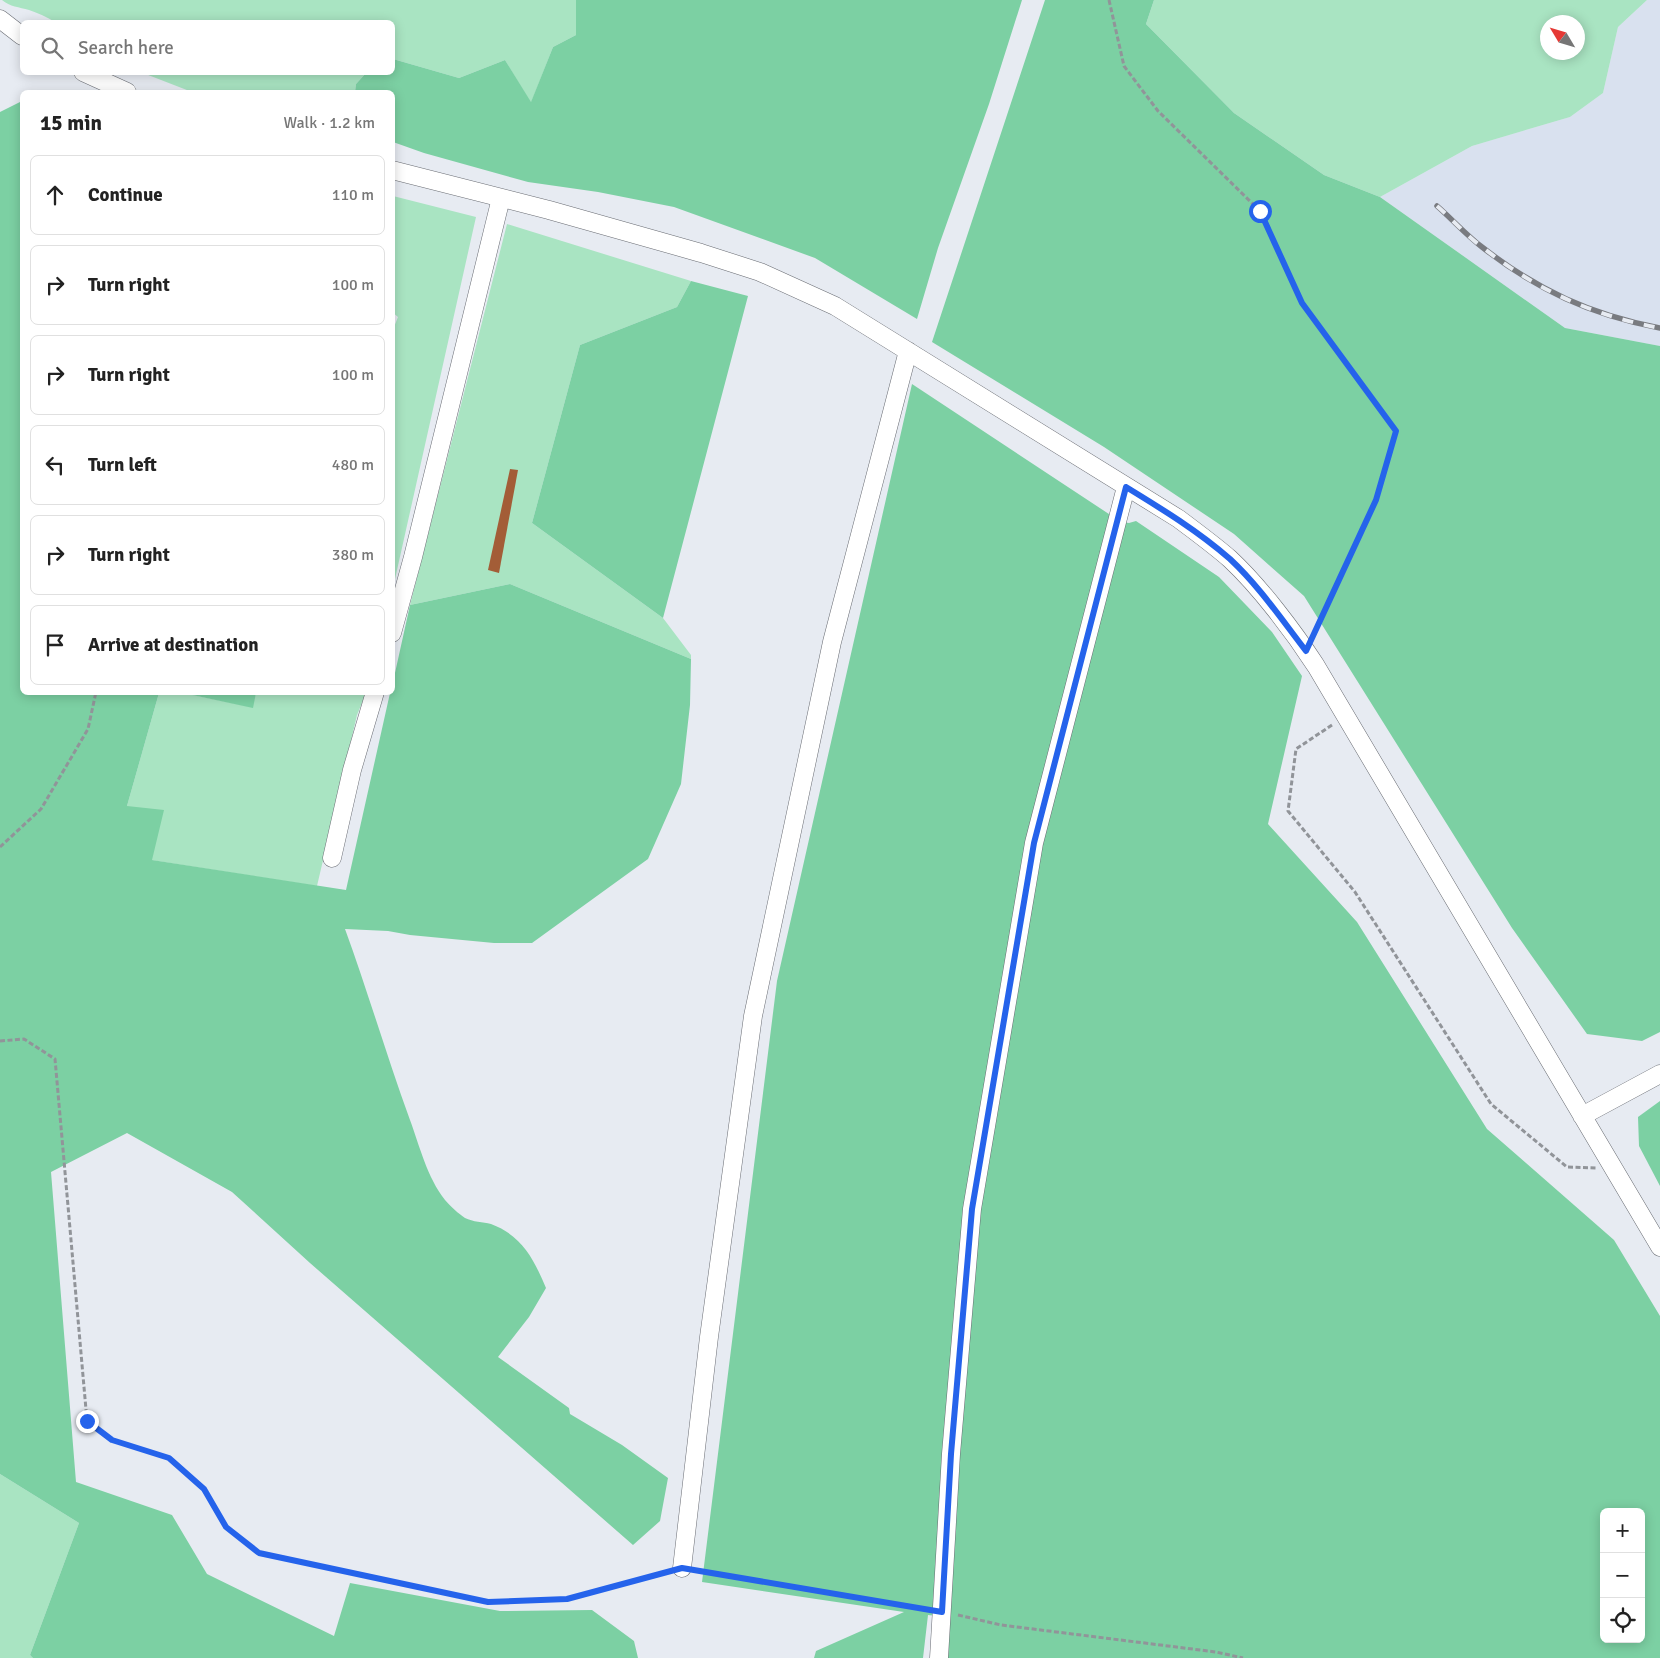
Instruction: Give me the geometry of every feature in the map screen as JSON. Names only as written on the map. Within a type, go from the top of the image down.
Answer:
[{"type":"street","points":[[0,19],[20,34]]},
{"type":"street","points":[[90,75],[123,90]]},
{"type":"street","points":[[395,171],[702,253],[760,272],[834,306],[1179,519],[1230,560],[1261,594],[1306,651],[1660,1247]]},
{"type":"street","points":[[395,622],[413,557],[501,198]]},
{"type":"street","points":[[682,1568],[709,1337],[753,1016],[832,642],[908,351]]},
{"type":"street","points":[[939,1658],[951,1454],[972,1209],[1034,843],[1126,487]]},
{"type":"street","points":[[332,858],[352,770],[374,695]]},
{"type":"street","points":[[1582,1116],[1660,1074]]},
{"type":"path","points":[[1109,0],[1124,66],[1158,111],[1260,211],[1302,303],[1396,431],[1376,500],[1306,651]]},
{"type":"path","points":[[0,847],[40,809],[88,729],[95,695]]},
{"type":"path","points":[[1346,716],[1296,749],[1288,811],[1355,892],[1491,1104],[1567,1167],[1614,1169]]},
{"type":"path","points":[[0,1041],[24,1039],[55,1059],[87,1421],[112,1440],[169,1458],[204,1489],[226,1527],[259,1553],[488,1602],[567,1599],[682,1568],[942,1612],[1001,1625],[1216,1652],[1243,1658]]},
{"type":"shaded area","points":[[1647,0],[1660,0],[1660,346],[1565,328],[1380,197],[1472,146],[1570,117],[1603,93],[1618,27]]},
{"type":"green space","points":[[2,0],[576,0],[576,35],[553,47],[531,103],[505,60],[459,78],[395,60],[395,20],[51,20]]},
{"type":"green space","points":[[576,0],[1022,0],[989,104],[938,248],[917,319],[815,258],[674,207],[598,192],[528,182],[424,153],[395,143],[395,90],[355,90],[356,84],[364,75],[395,75],[395,60],[459,78],[505,60],[531,102],[553,47],[576,35]]},
{"type":"green space","points":[[1045,0],[1154,0],[1146,24],[1234,113],[1324,175],[1380,197],[1565,328],[1660,346],[1660,1032],[1642,1041],[1587,1034],[1512,928],[1304,596],[1234,534],[1104,447],[932,342]]},
{"type":"green space","points":[[1154,0],[1647,0],[1618,27],[1603,93],[1570,117],[1472,146],[1380,197],[1324,175],[1234,113],[1146,24]]},
{"type":"green space","points":[[148,75],[364,75],[356,84],[355,90],[187,90]]},
{"type":"green space","points":[[20,102],[20,695],[158,695],[127,806],[164,810],[152,860],[346,890],[390,695],[395,695],[395,673],[410,605],[510,584],[691,659],[690,705],[681,784],[648,859],[532,943],[494,943],[388,931],[345,929],[424,1162],[433,1182],[445,1200],[465,1218],[491,1224],[502,1229],[519,1242],[532,1259],[546,1288],[529,1317],[498,1357],[569,1408],[570,1414],[622,1445],[668,1478],[660,1521],[633,1545],[310,1263],[232,1192],[127,1133],[51,1172],[76,1482],[172,1515],[207,1574],[334,1636],[350,1583],[500,1611],[592,1610],[634,1641],[638,1658],[33,1658],[30,1655],[79,1523],[0,1474],[0,112]]},
{"type":"green space","points":[[395,197],[476,217],[395,579],[395,324],[398,317],[395,314]]},
{"type":"green space","points":[[507,224],[691,281],[677,307],[580,345],[532,523],[663,618],[691,655],[691,659],[510,584],[410,605]]},
{"type":"green space","points":[[691,281],[748,296],[663,618],[532,523],[580,345],[677,307]]},
{"type":"green space","points":[[912,384],[1121,522],[1129,523],[1136,521],[1219,577],[1272,632],[1302,676],[1268,824],[1357,922],[1487,1129],[1614,1240],[1660,1316],[1660,1658],[945,1658],[945,1617],[928,1615],[923,1658],[814,1658],[816,1651],[904,1612],[702,1582],[777,981]]},
{"type":"green space","points":[[158,695],[193,695],[252,707],[255,695],[365,695],[357,715],[317,886],[151,860],[127,806]]},
{"type":"green space","points":[[192,695],[255,695],[253,708]]},
{"type":"green space","points":[[1660,1101],[1660,1186],[1639,1146],[1638,1117]]},
{"type":"green space","points":[[0,1474],[79,1523],[30,1655],[33,1658],[0,1658]]},
{"type":"building","points":[[510,469],[518,470],[499,573],[488,570]]},
{"type":"railway","points":[[1437,206],[1482,247],[1523,276],[1544,288],[1566,299],[1611,316],[1660,328]]},
{"type":"route","points":[[87,1421],[112,1440],[169,1458],[204,1489],[226,1527],[259,1553],[488,1602],[567,1599],[682,1568],[942,1612],[951,1454],[972,1209],[1034,843],[1126,487],[1179,519],[1230,560],[1261,594],[1306,651],[1376,500],[1396,431],[1302,303],[1260,211]]}]
